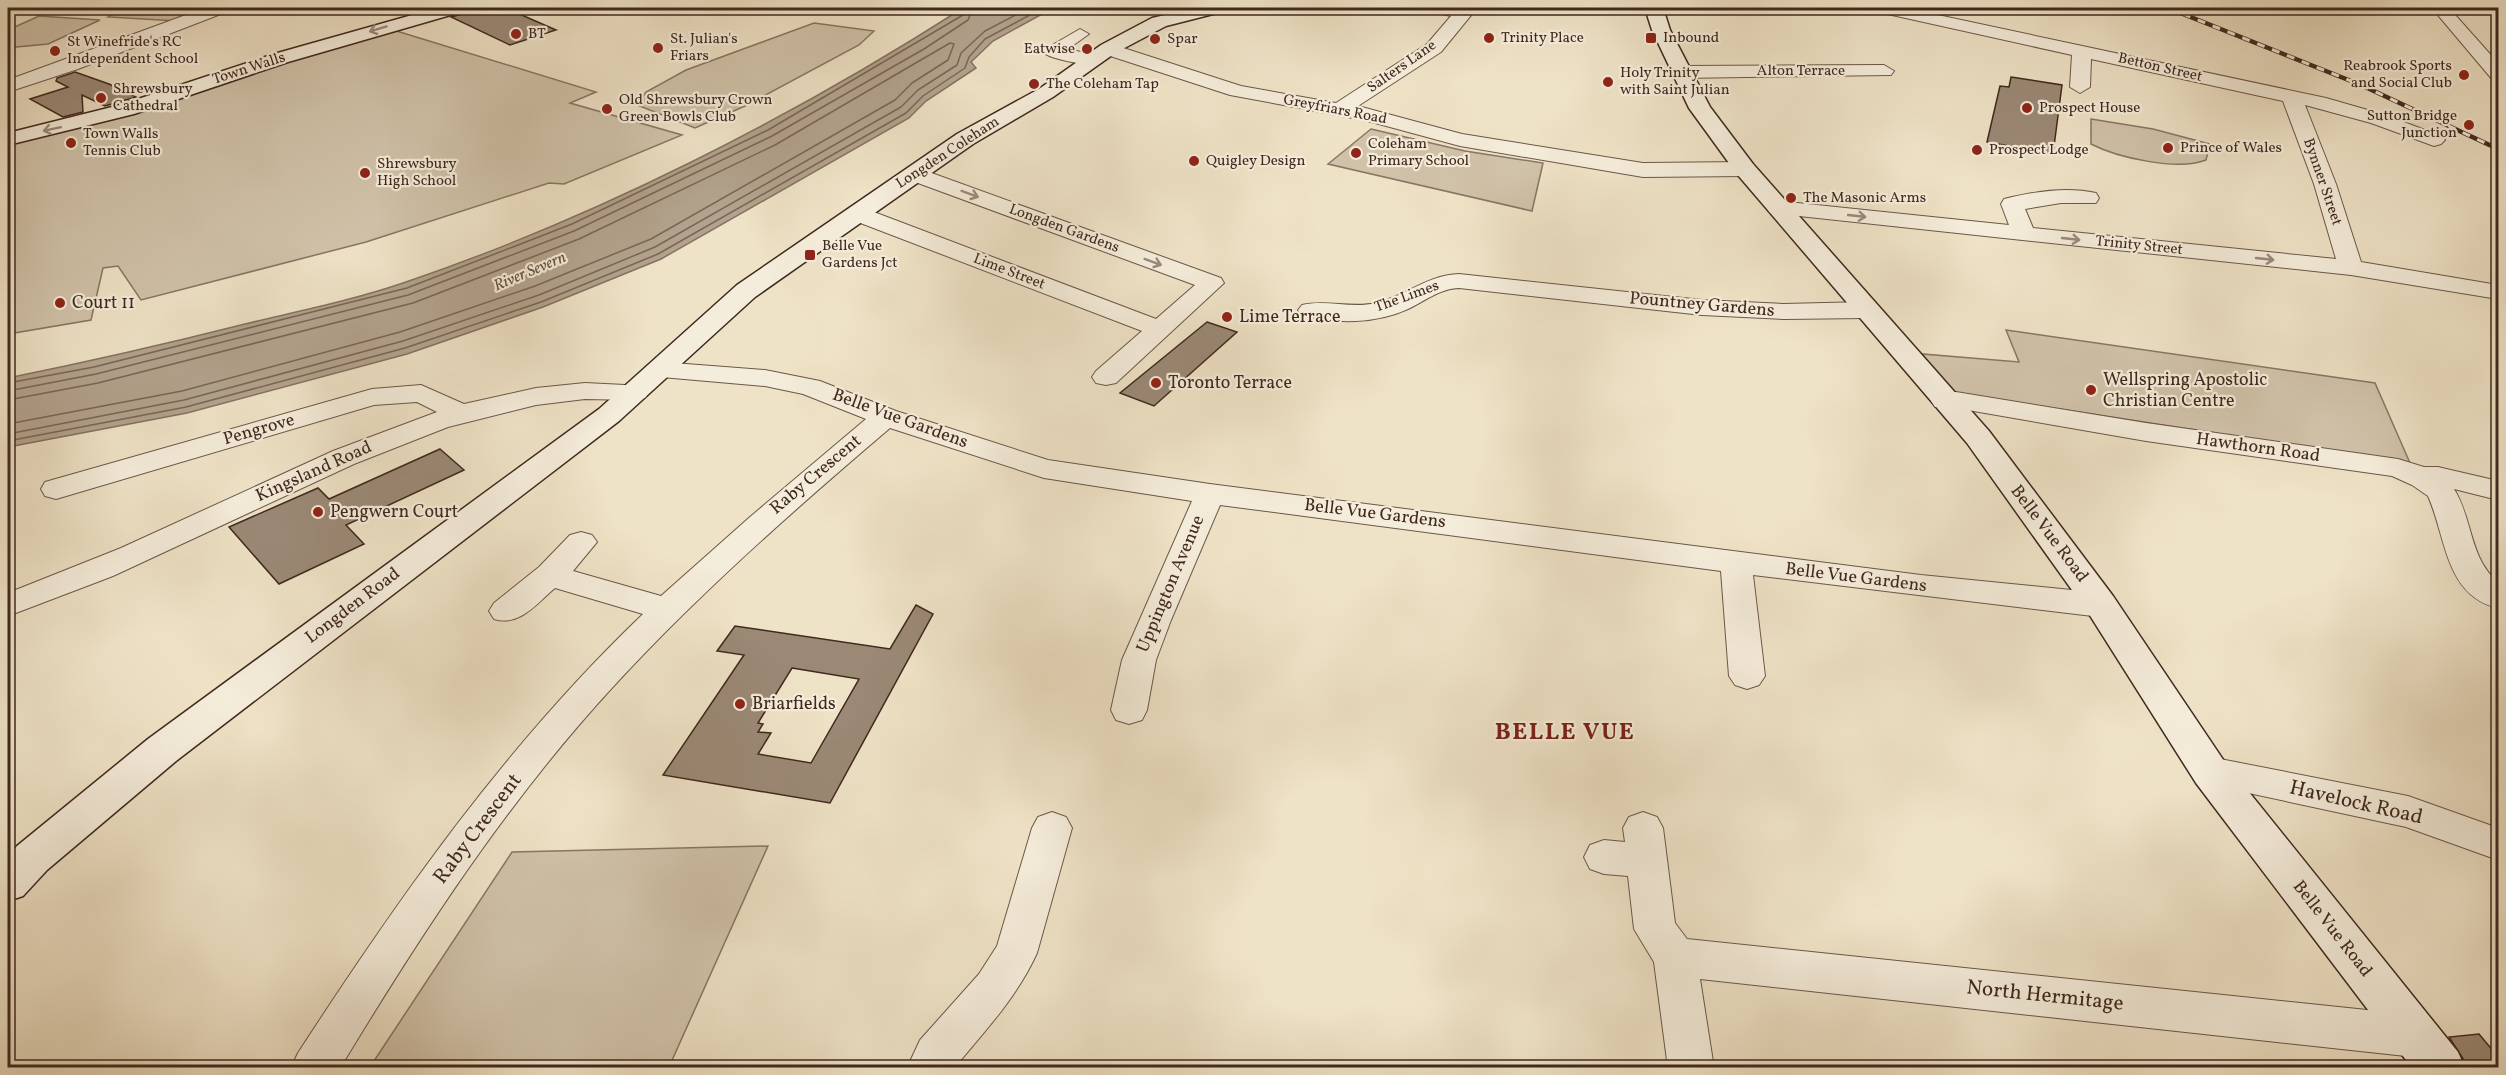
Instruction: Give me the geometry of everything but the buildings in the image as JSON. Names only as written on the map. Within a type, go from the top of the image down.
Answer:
[{"type":"street","points":[[8,86],[71,65],[220,8]]},
{"type":"street","name":"Town Walls","points":[[8,139],[127,110],[281,58],[455,8]]},
{"type":"street","name":"Longden Coleham","points":[[701,334],[746,291],[965,139],[1046,93],[1099,55],[1159,22],[1215,8]]},
{"type":"street","name":"Salters Lane","points":[[1340,109],[1434,48],[1463,14],[1438,8]]},
{"type":"street","name":"Belle Vue Road","points":[[1654,8],[1682,72],[1701,108],[1745,169],[1865,310],[1978,437],[2101,605],[2210,772],[2428,1052]]},
{"type":"street","name":"Betton Street","points":[[1883,8],[2292,97],[2378,119],[2434,140]]},
{"type":"street","points":[[2440,8],[2499,74]]},
{"type":"street","points":[[2476,8],[2499,10]]},
{"type":"street","name":"Greyfriars Road","points":[[1080,34],[1044,55],[1099,55],[1237,91],[1340,109],[1460,140],[1643,170],[1745,169]]},
{"type":"street","points":[[2080,87],[2082,50]]},
{"type":"street","name":"Alton Terrace","points":[[1682,72],[1884,71]]},
{"type":"street","name":"Bynner Street","points":[[2292,97],[2325,184],[2351,268]]},
{"type":"street","name":"Longden Gardens","points":[[915,174],[1212,284],[1160,329]]},
{"type":"street","points":[[2024,232],[2012,204],[2061,196],[2088,198]]},
{"type":"street","name":"Trinity Street","points":[[1778,208],[2351,268],[2499,292]]},
{"type":"street","name":"Lime Street","points":[[858,214],[1160,329]]},
{"type":"street","name":"The Limes","points":[[1311,310],[1334,314],[1364,312],[1395,305],[1419,291],[1456,280],[1539,291]]},
{"type":"street","name":"Pountney Gardens","points":[[1539,291],[1797,312],[1865,310]]},
{"type":"street","points":[[1106,377],[1160,329]]},
{"type":"street","name":"Longden Road","points":[[8,883],[32,858],[162,750],[609,416],[701,334]]},
{"type":"street","name":"Belle Vue Gardens","points":[[647,381],[776,380],[810,387],[886,417],[1044,469],[1210,494],[1921,586],[2101,605]]},
{"type":"street","name":"Kingsland Road","points":[[8,605],[135,554],[350,454],[460,413],[647,381]]},
{"type":"street","name":"Pengrove","points":[[56,489],[372,397],[421,393],[460,413]]},
{"type":"street","name":"Hawthorn Road","points":[[1945,401],[1956,400],[2146,432],[2398,468],[2421,477],[2438,488],[2445,500],[2469,574],[2480,586],[2499,597]]},
{"type":"street","name":"Raby Crescent","points":[[314,1068],[462,846],[566,717],[668,610],[762,520],[886,417]]},
{"type":"street","points":[[2421,477],[2438,476],[2499,490]]},
{"type":"street","name":"Uppington Avenue","points":[[1129,710],[1139,660],[1154,620],[1210,494]]},
{"type":"street","points":[[506,611],[550,575],[581,542]]},
{"type":"street","points":[[1736,562],[1747,676]]},
{"type":"street","points":[[550,575],[668,610]]},
{"type":"street","name":"Havelock Road","points":[[2210,772],[2408,812],[2499,844]]},
{"type":"street","points":[[930,1068],[936,1055],[994,988],[1016,953],[1052,828]]},
{"type":"street","points":[[1605,857],[1645,844],[1655,929],[1675,957],[1690,1068]]},
{"type":"street","name":"North Hermitage","points":[[1675,957],[2428,1052]]},
{"type":"shaded area","points":[[122,8],[212,8],[177,21],[108,17]]},
{"type":"shaded area","points":[[39,16],[100,20],[48,44],[16,47],[8,51],[8,30]]},
{"type":"shaded area","points":[[814,23],[874,31],[859,45],[745,106],[695,128],[637,105],[646,92],[686,70]]},
{"type":"shaded area","points":[[390,29],[596,92],[570,103],[682,135],[564,184],[549,183],[366,242],[141,300],[118,266],[103,268],[91,320],[8,334],[8,142],[52,133]]},
{"type":"shaded area","points":[[2091,119],[2153,129],[2210,144],[2206,160],[2180,164],[2164,163],[2116,154],[2091,144]]},
{"type":"shaded area","points":[[1371,129],[1465,151],[1543,163],[1532,211],[1328,164]]},
{"type":"shaded area","points":[[2006,330],[2375,383],[2410,463],[1950,392],[1922,354],[2019,362]]},
{"type":"shaded area","points":[[768,846],[669,1067],[370,1067],[512,852]]},
{"type":"water","name":"River Severn","points":[[963,8],[1053,8],[993,41],[971,62],[976,68],[926,101],[909,118],[661,259],[543,307],[407,354],[187,413],[8,447],[8,378],[156,346],[346,300],[406,282],[478,256],[550,227],[692,162],[831,88]]},
{"type":"railway","points":[[2168,8],[2361,85],[2498,149]]},
{"type":"place","name":"BT","points":[[516,34]]},
{"type":"place","name":"Trinity Place","points":[[1489,38]]},
{"type":"place","name":"Inbound","points":[[1651,38]]},
{"type":"place","name":"Spar","points":[[1155,39]]},
{"type":"place","name":"St. Julian's Friars","points":[[658,48]]},
{"type":"place","name":"Eatwise","points":[[1087,49]]},
{"type":"place","name":"St Winefride's RC Independent School","points":[[55,51]]},
{"type":"place","name":"Reabrook Sports and Social Club","points":[[2464,75]]},
{"type":"place","name":"Holy Trinity with Saint Julian","points":[[1608,82]]},
{"type":"place","name":"The Coleham Tap","points":[[1034,84]]},
{"type":"place","name":"Shrewsbury Cathedral","points":[[101,98]]},
{"type":"place","name":"Prospect House","points":[[2027,108]]},
{"type":"place","name":"Old Shrewsbury Crown Green Bowls Club","points":[[607,109]]},
{"type":"place","name":"Sutton Bridge Junction","points":[[2469,125]]},
{"type":"place","name":"Town Walls Tennis Club","points":[[71,143]]},
{"type":"place","name":"Prince of Wales","points":[[2168,148]]},
{"type":"place","name":"Prospect Lodge","points":[[1977,150]]},
{"type":"place","name":"Coleham Primary School","points":[[1356,153]]},
{"type":"place","name":"Quigley Design","points":[[1194,161]]},
{"type":"place","name":"Shrewsbury High School","points":[[365,173]]},
{"type":"place","name":"The Masonic Arms","points":[[1791,198]]},
{"type":"place","name":"Belle Vue Gardens Jct","points":[[810,255]]},
{"type":"place","name":"Court 11","points":[[60,303]]},
{"type":"place","name":"Lime Terrace","points":[[1227,317]]},
{"type":"place","name":"Toronto Terrace","points":[[1156,383]]},
{"type":"place","name":"Wellspring Apostolic Christian Centre","points":[[2091,390]]},
{"type":"place","name":"Pengwern Court","points":[[318,512]]},
{"type":"place","name":"Briarfields","points":[[740,704]]},
{"type":"district","name":"BELLE VUE","points":[[1565,733]]}]
